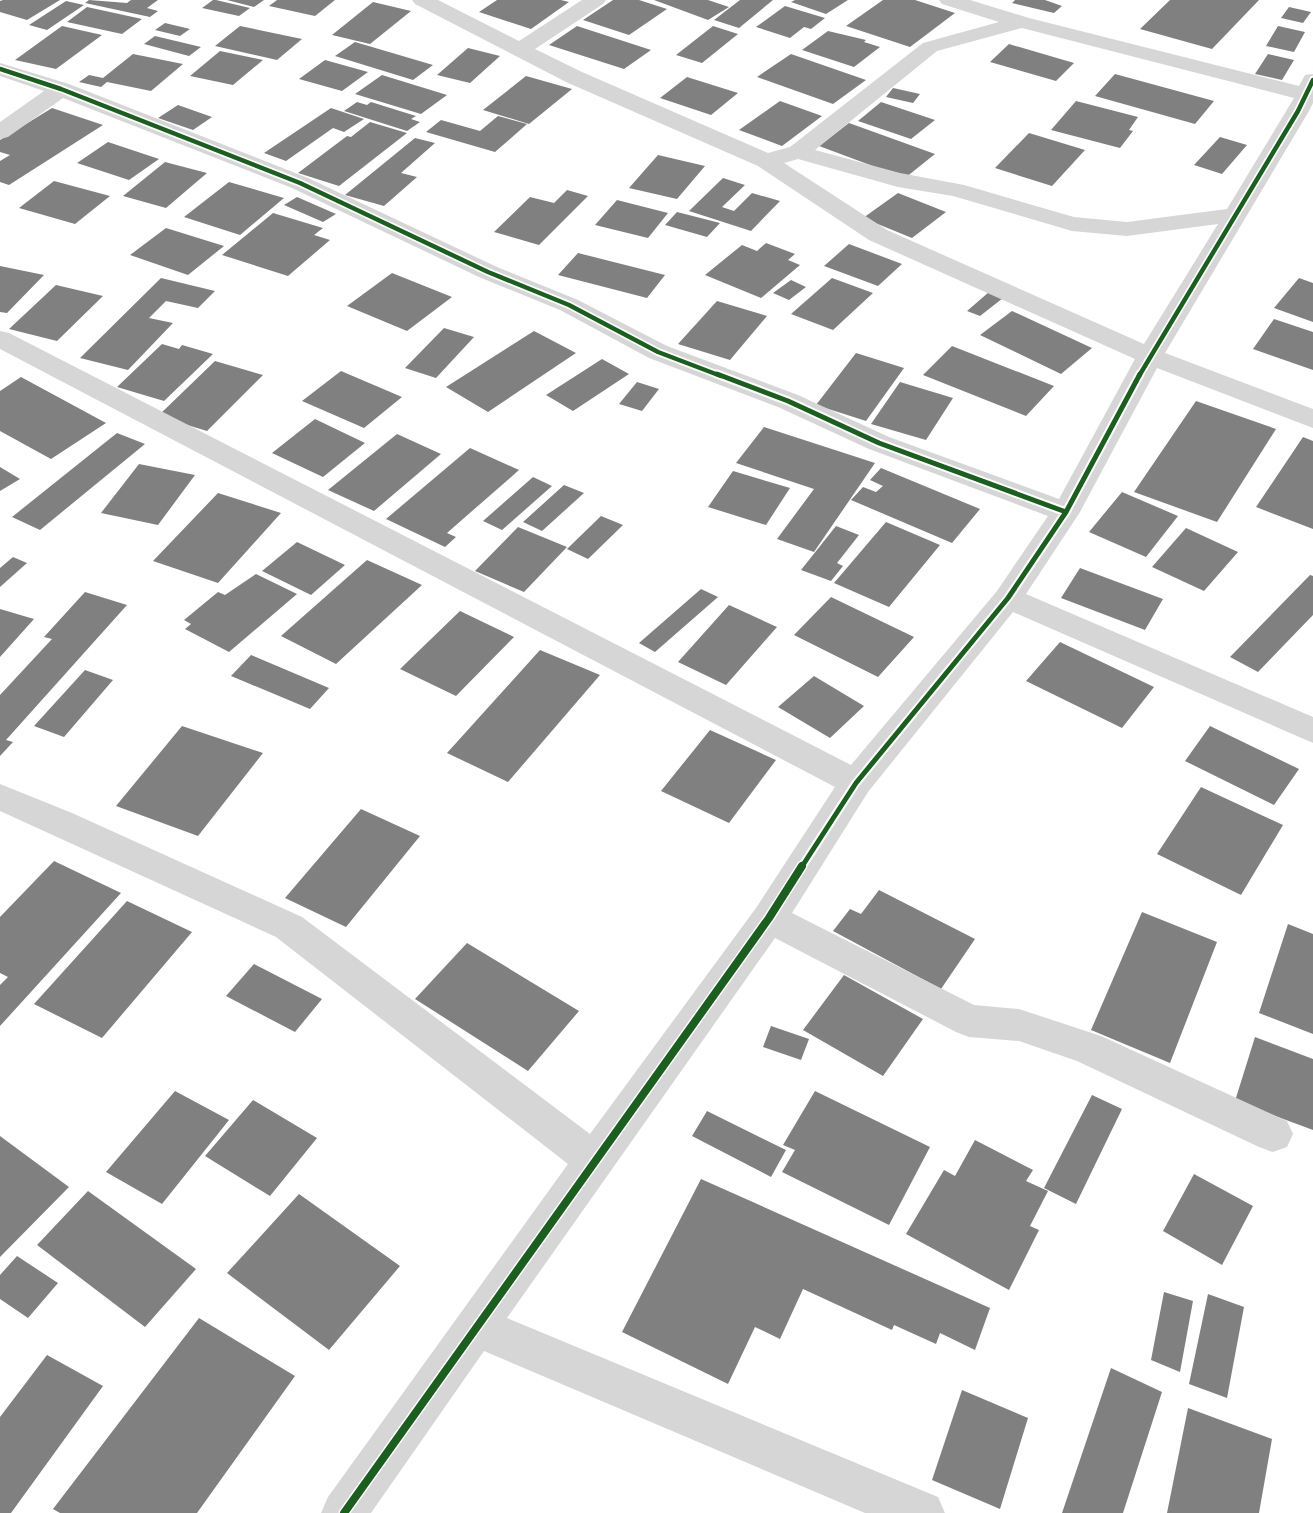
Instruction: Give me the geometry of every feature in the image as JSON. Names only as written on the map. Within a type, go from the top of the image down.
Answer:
[{"type":"street","points":[[422,0],[574,77],[766,161],[878,235],[1150,356],[1313,419]]},
{"type":"street","points":[[520,49],[596,0]]},
{"type":"street","points":[[344,1513],[769,918],[856,783],[1008,598],[1066,512],[1150,356],[1233,215],[1307,100],[949,0]]},
{"type":"street","points":[[766,161],[798,152],[930,47],[1022,22]]},
{"type":"street","points":[[0,69],[61,89],[300,183],[488,272],[569,305],[658,352],[788,401],[879,443],[1066,512]]},
{"type":"street","points":[[0,132],[61,89]]},
{"type":"street","points":[[798,152],[898,180],[956,190],[1072,224],[1127,229],[1233,215]]},
{"type":"street","points":[[0,339],[856,783]]},
{"type":"street","points":[[1008,598],[1313,730]]},
{"type":"street","points":[[0,797],[60,822],[289,927],[594,1160]]},
{"type":"street","points":[[769,918],[969,1021],[1019,1025],[1088,1048],[1273,1134]]},
{"type":"street","points":[[477,1327],[795,1462],[922,1513]]},
{"type":"building","points":[[60,0],[27,20],[0,12],[0,1]]},
{"type":"building","points":[[89,0],[127,3],[131,0],[158,0],[147,8],[158,11],[150,17],[85,3]]},
{"type":"building","points":[[213,0],[250,8],[239,16],[202,8]]},
{"type":"building","points":[[227,0],[264,0],[254,7]]},
{"type":"building","points":[[277,0],[335,0],[315,16],[269,6]]},
{"type":"building","points":[[497,0],[569,2],[531,29],[479,12]]},
{"type":"building","points":[[613,0],[639,0],[667,9],[629,35],[583,20]]},
{"type":"building","points":[[654,0],[708,0],[729,7],[708,20]]},
{"type":"building","points":[[740,0],[773,0],[739,28],[714,20]]},
{"type":"building","points":[[795,0],[848,0],[826,14],[791,2]]},
{"type":"building","points":[[883,0],[915,0],[955,13],[910,47],[846,26]]},
{"type":"building","points":[[1015,0],[1045,0],[1062,6],[1054,13],[1012,3]]},
{"type":"building","points":[[1170,0],[1259,0],[1212,49],[1140,29]]},
{"type":"building","points":[[66,1],[84,5],[47,30],[29,25]]},
{"type":"building","points":[[373,2],[411,11],[370,44],[332,35]]},
{"type":"building","points":[[785,6],[825,18],[811,29],[804,27],[790,38],[756,27]]},
{"type":"building","points":[[87,7],[142,19],[122,34],[67,22]]},
{"type":"building","points":[[1289,7],[1311,12],[1303,23],[1281,18]]},
{"type":"building","points":[[165,23],[190,29],[180,36],[155,30]]},
{"type":"building","points":[[62,26],[102,35],[56,69],[15,60]]},
{"type":"building","points":[[240,26],[302,39],[277,60],[215,46]]},
{"type":"building","points":[[577,26],[651,50],[624,69],[549,45]]},
{"type":"building","points":[[713,26],[738,34],[702,63],[676,55]]},
{"type":"building","points":[[1278,26],[1305,32],[1294,52],[1266,46]]},
{"type":"building","points":[[828,31],[866,40],[864,42],[880,47],[854,67],[802,50]]},
{"type":"building","points":[[155,36],[201,47],[189,56],[144,44]]},
{"type":"building","points":[[355,42],[433,65],[413,80],[335,56]]},
{"type":"building","points":[[1009,44],[1074,63],[1056,81],[990,62]]},
{"type":"building","points":[[468,48],[500,56],[470,83],[437,75]]},
{"type":"building","points":[[220,51],[263,60],[233,85],[190,76]]},
{"type":"building","points":[[133,54],[183,64],[151,91],[107,82],[101,87],[79,82],[89,75],[103,78]]},
{"type":"building","points":[[791,54],[866,80],[833,104],[757,77]]},
{"type":"building","points":[[1268,54],[1294,60],[1282,80],[1255,74]]},
{"type":"building","points":[[325,60],[368,72],[342,91],[299,79]]},
{"type":"building","points":[[1115,74],[1214,101],[1195,124],[1095,96]]},
{"type":"building","points":[[382,75],[447,95],[421,114],[355,94]]},
{"type":"building","points":[[526,76],[572,89],[529,124],[483,110]]},
{"type":"building","points":[[687,77],[738,93],[711,115],[660,98]]},
{"type":"building","points":[[893,88],[920,94],[913,103],[886,97]]},
{"type":"building","points":[[780,101],[822,116],[782,146],[739,130]]},
{"type":"building","points":[[1076,101],[1138,117],[1129,130],[1133,131],[1120,148],[1051,130]]},
{"type":"building","points":[[357,102],[367,105],[371,102],[416,116],[411,119],[420,122],[407,131],[344,111]]},
{"type":"building","points":[[881,102],[935,120],[911,139],[858,121]]},
{"type":"building","points":[[178,105],[212,117],[193,130],[158,118]]},
{"type":"building","points":[[52,108],[103,125],[9,185],[0,182],[0,161],[10,155],[0,152],[0,140]]},
{"type":"building","points":[[331,108],[364,119],[344,132],[333,128],[286,161],[264,153]]},
{"type":"building","points":[[498,116],[527,124],[495,152],[426,132],[441,120],[480,131]]},
{"type":"building","points":[[370,122],[407,133],[339,186],[298,173],[347,136],[351,137]]},
{"type":"building","points":[[849,123],[935,154],[905,178],[819,146]]},
{"type":"building","points":[[1029,133],[1085,150],[1052,186],[995,168]]},
{"type":"building","points":[[1220,137],[1247,145],[1222,174],[1194,165]]},
{"type":"building","points":[[415,138],[435,143],[401,173],[417,177],[384,206],[345,195]]},
{"type":"building","points":[[108,142],[159,159],[129,180],[77,163]]},
{"type":"building","points":[[658,155],[705,166],[677,199],[629,188]]},
{"type":"building","points":[[165,162],[207,173],[166,208],[123,196]]},
{"type":"building","points":[[723,178],[745,185],[722,207],[734,211],[752,193],[780,201],[751,231],[689,211]]},
{"type":"building","points":[[54,181],[110,196],[75,224],[19,208]]},
{"type":"building","points":[[229,182],[284,198],[240,235],[184,217]]},
{"type":"building","points":[[567,190],[588,196],[539,245],[494,232],[530,197],[554,203]]},
{"type":"building","points":[[898,193],[946,212],[912,238],[863,218]]},
{"type":"building","points":[[297,197],[336,214],[323,222],[284,205]]},
{"type":"building","points":[[617,200],[668,213],[648,238],[595,225]]},
{"type":"building","points":[[677,212],[720,223],[707,237],[665,225]]},
{"type":"building","points":[[273,213],[323,228],[314,235],[330,240],[288,276],[222,255]]},
{"type":"building","points":[[166,228],[224,246],[188,275],[130,255]]},
{"type":"building","points":[[766,243],[795,254],[788,260],[800,265],[761,298],[705,275],[742,245],[757,251]]},
{"type":"building","points":[[849,244],[902,264],[878,286],[824,266]]},
{"type":"building","points":[[578,253],[665,275],[647,298],[558,275]]},
{"type":"building","points":[[0,266],[44,275],[7,313],[0,312]]},
{"type":"building","points":[[392,273],[452,297],[407,331],[347,306]]},
{"type":"building","points":[[161,278],[215,291],[198,308],[166,301],[149,318],[173,323],[128,370],[80,358]]},
{"type":"building","points":[[832,278],[873,293],[833,330],[791,314]]},
{"type":"building","points":[[1299,278],[1313,283],[1313,322],[1274,308]]},
{"type":"building","points":[[791,280],[806,287],[789,300],[773,293]]},
{"type":"building","points":[[56,285],[103,296],[57,341],[9,329]]},
{"type":"building","points":[[989,292],[1003,298],[980,316],[967,311]]},
{"type":"building","points":[[717,301],[767,316],[730,360],[678,344]]},
{"type":"building","points":[[1012,311],[1092,348],[1061,374],[980,335]]},
{"type":"building","points":[[1274,319],[1313,332],[1313,370],[1253,349]]},
{"type":"building","points":[[444,328],[474,337],[436,378],[405,368]]},
{"type":"building","points":[[534,331],[576,353],[488,412],[446,387]]},
{"type":"building","points":[[162,344],[179,349],[182,345],[213,354],[164,401],[117,387]]},
{"type":"building","points":[[952,346],[1054,386],[1026,416],[923,375]]},
{"type":"building","points":[[856,353],[904,368],[866,421],[816,405]]},
{"type":"building","points":[[602,359],[629,374],[573,411],[546,395]]},
{"type":"building","points":[[215,361],[263,375],[207,431],[158,416]]},
{"type":"building","points":[[341,371],[402,397],[364,428],[302,401]]},
{"type":"building","points":[[21,377],[106,423],[51,459],[0,431],[0,391]]},
{"type":"building","points":[[637,382],[659,389],[642,411],[619,404]]},
{"type":"building","points":[[900,382],[953,398],[926,440],[871,424]]},
{"type":"building","points":[[1196,401],[1276,429],[1217,522],[1134,492]]},
{"type":"building","points":[[315,419],[365,443],[323,477],[272,453]]},
{"type":"building","points":[[764,427],[875,463],[814,552],[777,539],[814,489],[736,463]]},
{"type":"building","points":[[117,433],[145,444],[40,530],[12,517]]},
{"type":"building","points":[[397,434],[441,454],[374,511],[328,490]]},
{"type":"building","points":[[1303,437],[1313,441],[1313,529],[1256,507]]},
{"type":"building","points":[[470,448],[519,470],[447,533],[456,537],[445,547],[386,519]]},
{"type":"building","points":[[139,464],[195,475],[158,525],[101,513]]},
{"type":"building","points":[[0,467],[20,479],[0,491]]},
{"type":"building","points":[[881,468],[980,509],[952,543],[851,500],[863,487],[876,492],[883,486],[870,480]]},
{"type":"building","points":[[733,471],[790,488],[766,525],[708,507]]},
{"type":"building","points":[[533,477],[552,486],[502,530],[483,521]]},
{"type":"building","points":[[564,485],[584,493],[542,531],[523,522]]},
{"type":"building","points":[[1122,492],[1178,516],[1146,557],[1089,532]]},
{"type":"building","points":[[218,493],[281,513],[218,583],[153,561]]},
{"type":"building","points":[[601,516],[623,525],[588,559],[567,549]]},
{"type":"building","points":[[886,522],[940,545],[889,607],[834,583]]},
{"type":"building","points":[[836,526],[859,535],[837,563],[843,566],[831,581],[801,570]]},
{"type":"building","points":[[518,527],[567,547],[524,592],[475,571]]},
{"type":"building","points":[[1186,528],[1238,552],[1204,591],[1152,567]]},
{"type":"building","points":[[297,542],[345,565],[311,595],[262,571]]},
{"type":"building","points":[[13,557],[27,563],[0,587],[0,568]]},
{"type":"building","points":[[367,560],[422,585],[336,664],[281,636]]},
{"type":"building","points":[[1080,568],[1163,599],[1145,630],[1061,598]]},
{"type":"building","points":[[256,574],[297,594],[229,652],[185,629],[191,624],[184,620],[218,592],[225,595]]},
{"type":"building","points":[[1310,575],[1313,576],[1313,615],[1258,672],[1230,657]]},
{"type":"building","points":[[701,589],[718,597],[655,652],[639,643]]},
{"type":"building","points":[[85,592],[127,605],[6,740],[13,742],[0,756],[0,695],[52,639],[44,637]]},
{"type":"building","points":[[831,597],[914,637],[878,677],[794,635]]},
{"type":"building","points":[[729,605],[777,627],[726,685],[678,662]]},
{"type":"building","points":[[0,609],[34,619],[0,657]]},
{"type":"building","points":[[460,611],[514,637],[456,696],[400,669]]},
{"type":"building","points":[[1060,642],[1154,687],[1122,728],[1026,681]]},
{"type":"building","points":[[540,650],[600,675],[508,782],[447,753]]},
{"type":"building","points":[[251,655],[329,688],[310,709],[231,676]]},
{"type":"building","points":[[85,670],[113,680],[64,737],[34,726]]},
{"type":"building","points":[[814,676],[864,706],[830,738],[778,707]]},
{"type":"building","points":[[182,726],[263,753],[198,836],[116,806]]},
{"type":"building","points":[[1210,726],[1299,769],[1274,805],[1185,761]]},
{"type":"building","points":[[710,730],[776,760],[729,823],[661,791]]},
{"type":"building","points":[[1201,787],[1283,825],[1241,895],[1157,854]]},
{"type":"building","points":[[361,809],[420,836],[346,927],[285,898]]},
{"type":"building","points":[[54,861],[121,893],[0,1026],[0,985],[8,977],[0,973],[0,917]]},
{"type":"building","points":[[879,890],[975,939],[941,989],[833,931],[850,909],[861,914]]},
{"type":"building","points":[[127,901],[192,932],[102,1038],[34,1004]]},
{"type":"building","points":[[1142,912],[1217,942],[1170,1063],[1091,1030]]},
{"type":"building","points":[[1288,924],[1313,934],[1313,1034],[1259,1013]]},
{"type":"building","points":[[467,943],[579,1011],[528,1071],[415,999]]},
{"type":"building","points":[[254,964],[322,999],[295,1032],[226,996]]},
{"type":"building","points":[[844,975],[923,1019],[883,1076],[803,1030]]},
{"type":"building","points":[[771,1026],[809,1039],[801,1060],[763,1047]]},
{"type":"building","points":[[1255,1037],[1313,1059],[1313,1130],[1235,1101]]},
{"type":"building","points":[[175,1091],[229,1120],[162,1204],[106,1172]]},
{"type":"building","points":[[815,1091],[930,1147],[889,1225],[782,1172],[795,1150],[783,1145]]},
{"type":"building","points":[[1092,1095],[1122,1109],[1076,1204],[1044,1188]]},
{"type":"building","points":[[253,1100],[317,1138],[270,1196],[205,1156]]},
{"type":"building","points":[[707,1111],[786,1150],[771,1177],[692,1136]]},
{"type":"building","points":[[0,1136],[69,1187],[0,1257]]},
{"type":"building","points":[[975,1140],[1033,1170],[1026,1181],[1048,1191],[1030,1226],[1039,1230],[1009,1290],[906,1234],[944,1170],[955,1176]]},
{"type":"building","points":[[1194,1174],[1253,1206],[1222,1265],[1163,1231]]},
{"type":"building","points":[[701,1179],[990,1308],[975,1350],[940,1333],[936,1344],[894,1325],[892,1330],[803,1289],[780,1339],[755,1327],[728,1384],[622,1332]]},
{"type":"building","points":[[88,1191],[196,1269],[145,1327],[37,1245]]},
{"type":"building","points":[[299,1194],[400,1266],[329,1350],[227,1273]]},
{"type":"building","points":[[17,1256],[58,1283],[28,1318],[0,1299],[0,1275]]},
{"type":"building","points":[[1164,1292],[1193,1301],[1180,1372],[1151,1360]]},
{"type":"building","points":[[1208,1294],[1244,1307],[1227,1398],[1189,1384]]},
{"type":"building","points":[[199,1318],[295,1376],[197,1513],[60,1513],[53,1509]]},
{"type":"building","points":[[47,1355],[103,1386],[11,1513],[0,1513],[0,1417]]},
{"type":"building","points":[[1111,1368],[1162,1392],[1123,1513],[1062,1513]]},
{"type":"building","points":[[962,1390],[1028,1418],[1000,1509],[932,1480]]},
{"type":"building","points":[[1188,1408],[1272,1439],[1259,1513],[1167,1513]]},
{"type":"cycle path","points":[[0,69],[61,89],[300,183],[488,272],[569,305],[658,352],[788,401],[879,443],[1066,512]]},
{"type":"cycle path","points":[[344,1513],[769,918],[856,783],[1008,598],[1066,512],[1150,356],[1298,111],[1313,80]]}]
